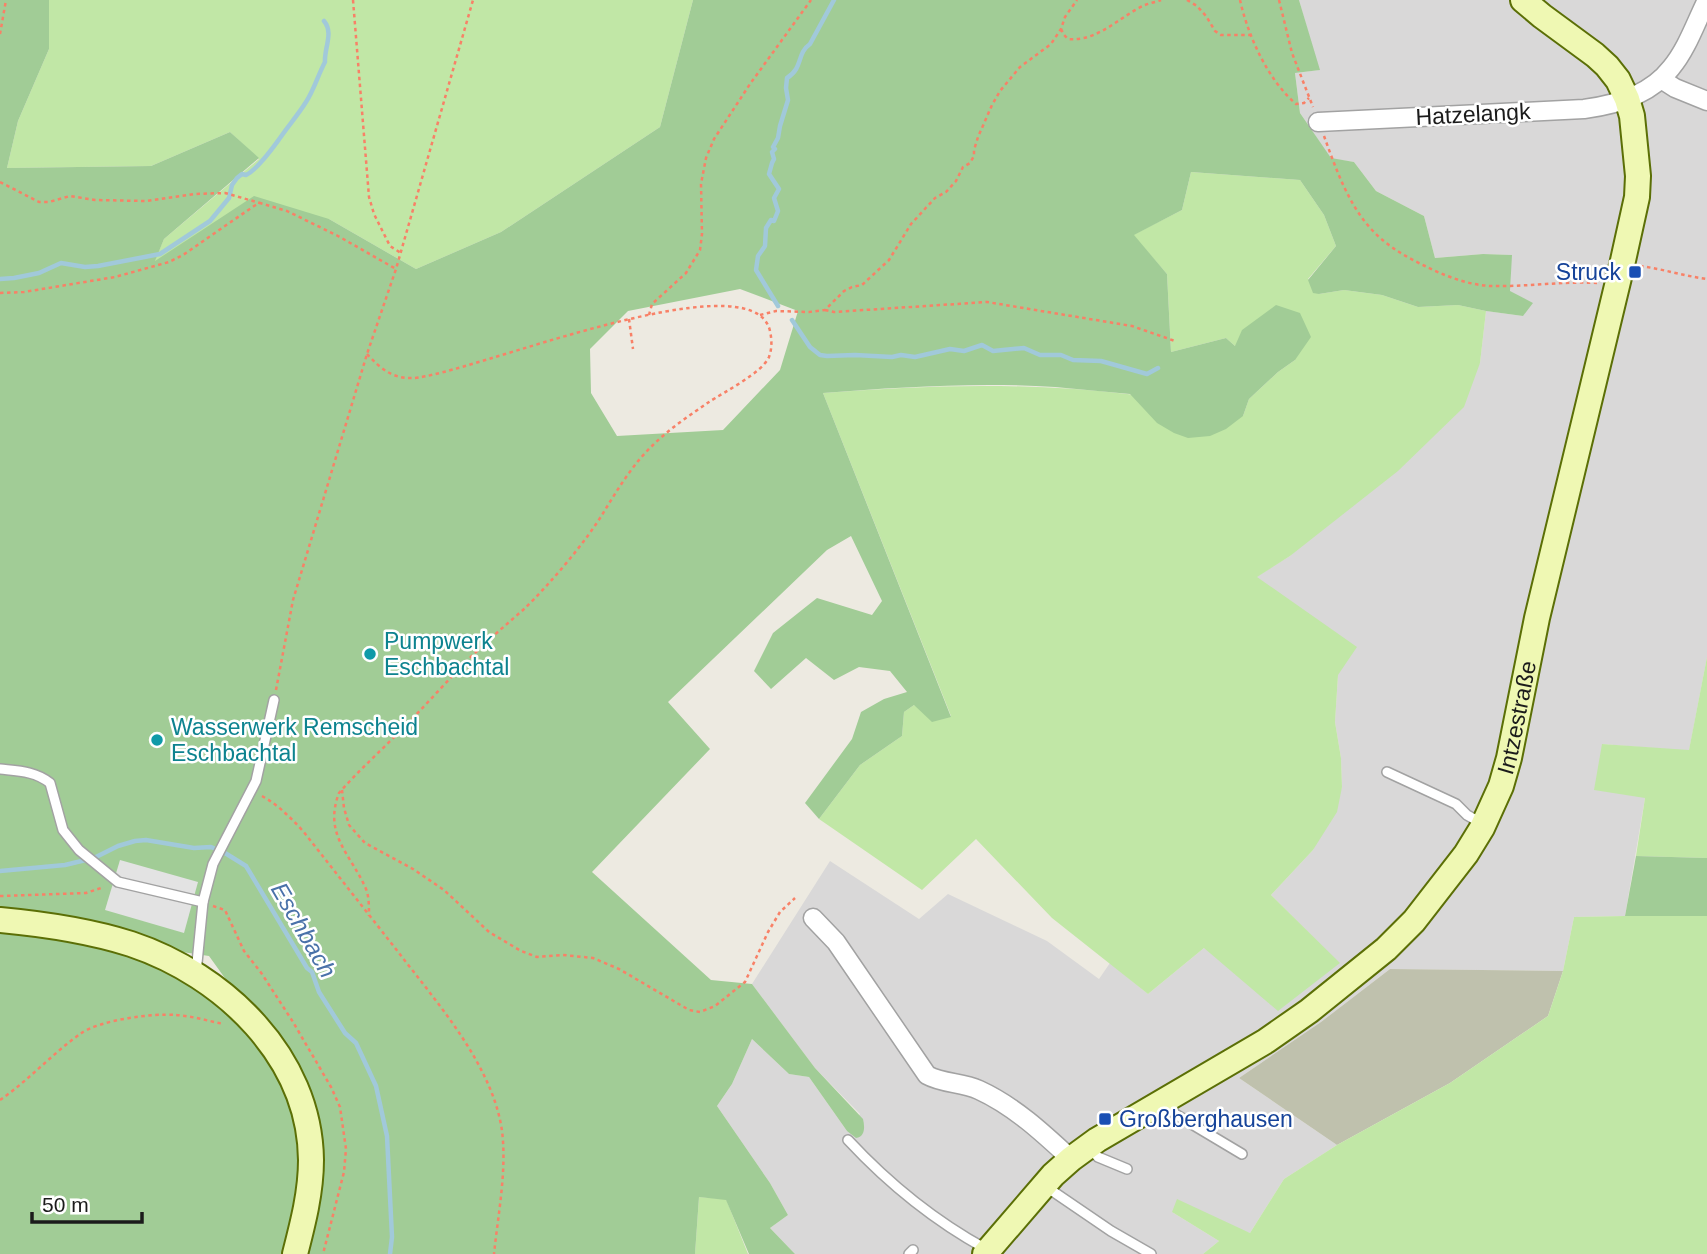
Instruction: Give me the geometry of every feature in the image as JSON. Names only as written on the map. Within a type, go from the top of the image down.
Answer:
[{"type":"main road","name":"Intzestraße","points":[[987,1252],[1044,1185],[1080,1152],[1266,1041],[1309,1011],[1386,949],[1436,894],[1484,825],[1506,772],[1536,618],[1620,276],[1637,197],[1638,176],[1633,125],[1627,99],[1618,80],[1607,66],[1523,0]]},
{"type":"main road","points":[[0,920],[47,926],[119,941],[155,953],[196,975],[230,1000],[256,1025],[293,1080],[303,1106],[310,1143],[310,1179],[295,1254]]},
{"type":"street","points":[[1707,0],[1678,59],[1661,79],[1707,101]]},
{"type":"street","name":"Hatzelangk","points":[[1318,122],[1584,109],[1627,99],[1661,79]]},
{"type":"street","points":[[813,918],[836,942],[927,1075],[982,1091],[1080,1152]]},
{"type":"lane","points":[[196,975],[203,902],[214,864],[257,782],[274,700]]},
{"type":"lane","points":[[0,769],[32,773],[50,783],[63,830],[79,850],[118,882],[203,902]]},
{"type":"lane","points":[[1387,772],[1456,804],[1467,815],[1484,825]]},
{"type":"lane","points":[[1166,1100],[1175,1114],[1242,1154]]},
{"type":"lane","points":[[848,1140],[915,1204],[987,1252]]},
{"type":"lane","points":[[1080,1152],[1128,1169]]},
{"type":"lane","points":[[1044,1185],[1111,1231],[1151,1254]]},
{"type":"path","points":[[0,34],[6,0]]},
{"type":"path","points":[[353,0],[369,197],[390,247],[401,253]]},
{"type":"path","points":[[274,700],[293,600],[367,354],[401,253],[473,0]]},
{"type":"path","points":[[649,315],[652,304],[686,273],[700,250],[701,184],[706,158],[714,139],[811,0]]},
{"type":"path","points":[[825,310],[844,291],[862,285],[889,260],[911,224],[935,198],[951,187],[963,167],[970,163],[974,156],[978,137],[1000,91],[1020,67],[1051,44],[1077,0]]},
{"type":"path","points":[[1061,29],[1068,39],[1087,38],[1144,6],[1161,0]]},
{"type":"path","points":[[1186,0],[1197,6],[1221,35],[1250,34]]},
{"type":"path","points":[[1240,0],[1253,43],[1283,94],[1296,104],[1304,103],[1309,98]]},
{"type":"path","points":[[1279,0],[1292,53],[1338,174],[1373,231],[1416,262],[1450,277],[1489,286],[1596,283],[1656,268],[1707,279]]},
{"type":"path","points":[[0,182],[38,202],[69,196],[95,200],[146,201],[194,194],[225,193],[287,211],[396,269]]},
{"type":"path","points":[[0,293],[24,292],[115,277],[169,262],[260,203]]},
{"type":"path","points":[[760,315],[776,311],[834,312],[987,302],[1132,326],[1175,341]]},
{"type":"path","points":[[367,354],[380,368],[393,376],[413,378],[468,366],[603,325],[713,305],[739,307],[760,315],[768,324],[772,342],[766,362],[755,372],[707,403],[654,444],[629,474],[597,523],[540,591],[478,649],[342,790],[336,801],[337,836],[367,890],[369,916]]},
{"type":"path","points":[[629,319],[633,349]]},
{"type":"path","points":[[342,790],[349,825],[365,843],[444,890],[489,932],[537,957],[563,955],[593,958],[619,969],[689,1010],[699,1012],[715,1006],[746,982],[768,932],[780,912],[795,898]]},
{"type":"path","points":[[253,791],[274,803],[303,831],[475,1056],[494,1099],[502,1130],[504,1155],[495,1254]]},
{"type":"path","points":[[0,896],[86,893],[118,882]]},
{"type":"path","points":[[0,1100],[83,1032],[121,1019],[175,1015],[228,1024],[230,1000]]},
{"type":"shaded area","points":[[1299,0],[1707,0],[1707,657],[1689,751],[1602,744],[1645,798],[1625,916],[1574,917],[1563,971],[1390,969],[1321,1022],[1239,1078],[1337,1145],[1284,1179],[1250,1233],[1172,1212],[1219,1241],[1203,1254],[795,1254],[770,1228],[788,1215],[770,1183],[717,1106],[732,1084],[752,1039],[789,1074],[809,1077],[847,1131],[860,1114],[815,1068],[752,984],[830,861],[919,919],[948,894],[1047,941],[1099,979],[1110,963],[1148,994],[1204,948],[1339,963],[1271,895],[1313,850],[1342,787],[1341,758],[1335,722],[1338,675],[1256,577],[1290,556],[1480,363],[1486,311],[1523,316],[1510,292],[1511,255],[1483,254],[1435,258],[1424,216],[1376,191],[1354,162],[1331,159],[1300,113],[1295,73],[1319,70]]},
{"type":"shaded area","points":[[120,860],[198,882],[184,933],[105,910]]},
{"type":"shaded area","points":[[1390,969],[1563,971],[1548,1016],[1450,1083],[1337,1145],[1239,1078],[1321,1022]]},
{"type":"green space","points":[[0,0],[49,0],[49,49],[18,121],[7,168],[151,166],[230,132],[259,158],[164,239],[155,261],[254,196],[329,219],[416,269],[501,232],[660,127],[693,0],[1299,0],[1320,70],[1295,73],[1300,113],[1331,158],[1354,162],[1376,191],[1424,216],[1435,258],[1483,254],[1512,255],[1510,291],[1533,303],[1523,316],[1458,305],[1418,307],[1382,295],[1344,290],[1313,293],[1308,280],[1336,246],[1324,215],[1300,180],[1191,172],[1182,210],[1134,235],[1167,274],[1171,352],[1226,338],[1235,346],[1242,330],[1276,305],[1300,313],[1311,337],[1295,360],[1249,399],[1243,416],[1226,429],[1210,436],[1188,438],[1157,423],[1130,394],[1064,388],[968,385],[823,393],[951,717],[932,722],[914,705],[904,712],[902,736],[860,765],[819,819],[805,803],[852,739],[861,712],[884,699],[907,692],[890,671],[859,667],[834,680],[806,658],[771,689],[754,671],[773,633],[817,598],[872,615],[882,601],[851,536],[827,550],[668,702],[710,749],[592,872],[711,980],[752,984],[815,1068],[863,1119],[863,1134],[856,1138],[847,1131],[809,1077],[789,1074],[752,1039],[732,1084],[717,1106],[770,1183],[788,1215],[770,1228],[795,1254],[749,1254],[726,1200],[699,1197],[695,1254],[301,1254],[308,1089],[292,1054],[265,1016],[227,981],[209,956],[169,950],[0,912]],"holes":[[[740,289],[798,311],[780,370],[723,430],[617,436],[591,393],[590,349],[628,311]]]},
{"type":"green space","points":[[49,0],[693,0],[660,127],[501,232],[416,269],[329,219],[154,262],[164,239],[259,159],[230,132],[151,166],[7,168],[18,121],[49,49]]},
{"type":"green space","points":[[1191,172],[1300,180],[1324,215],[1336,246],[1308,279],[1319,294],[1344,290],[1382,295],[1418,307],[1458,305],[1486,311],[1480,363],[1464,407],[1398,471],[1290,556],[1257,577],[1357,647],[1338,675],[1335,722],[1341,758],[1342,787],[1337,812],[1313,850],[1271,895],[1340,963],[1278,1011],[1204,948],[1148,994],[1052,918],[976,839],[922,890],[819,819],[860,765],[902,736],[904,712],[914,705],[951,716],[823,393],[899,388],[1013,386],[1089,390],[1142,396],[1243,416],[1249,399],[1295,360],[1235,346],[1226,338],[1171,352],[1167,274],[1133,235],[1182,210]]},
{"type":"green space","points":[[1707,657],[1707,858],[1636,856],[1645,798],[1594,790],[1602,744],[1689,750]]},
{"type":"green space","points":[[1636,856],[1707,858],[1707,916],[1625,916]]},
{"type":"green space","points":[[1707,916],[1707,1254],[1203,1254],[1219,1241],[1172,1212],[1177,1199],[1250,1233],[1284,1179],[1337,1145],[1450,1083],[1548,1016],[1563,971],[1574,917]]},
{"type":"green space","points":[[0,929],[83,941],[155,962],[224,1007],[267,1052],[296,1116],[303,1173],[287,1254],[0,1254]]},
{"type":"green space","points":[[699,1197],[726,1199],[748,1254],[695,1254]]},
{"type":"waterway","points":[[778,306],[756,270],[758,256],[765,246],[766,228],[771,220],[774,221],[778,211],[774,198],[779,189],[769,174],[774,159],[772,152],[788,100],[787,78],[796,69],[834,0]]},
{"type":"waterway","points":[[0,279],[39,273],[61,263],[98,266],[160,254],[210,221],[229,198],[237,178],[251,172],[260,164],[309,97],[325,62],[328,31],[324,21]]},
{"type":"waterway","points":[[792,320],[810,347],[820,355],[827,356],[915,357],[950,349],[964,351],[982,345],[993,351],[1024,348],[1040,355],[1101,361],[1147,374],[1158,368]]},
{"type":"waterway","name":"Eschbach","points":[[0,871],[65,865],[94,858],[118,846],[146,840],[194,848],[211,847],[246,866],[307,968],[312,972],[319,992],[345,1033],[356,1043],[376,1086],[387,1136],[392,1237],[390,1254]]},
{"type":"place","name":"Struck","points":[[1635,272]]},
{"type":"place","name":"Pumpwerk Eschbachtal","points":[[370,654]]},
{"type":"place","name":"Wasserwerk Remscheid Eschbachtal","points":[[157,740]]},
{"type":"place","name":"Großberghausen","points":[[1105,1119]]}]
